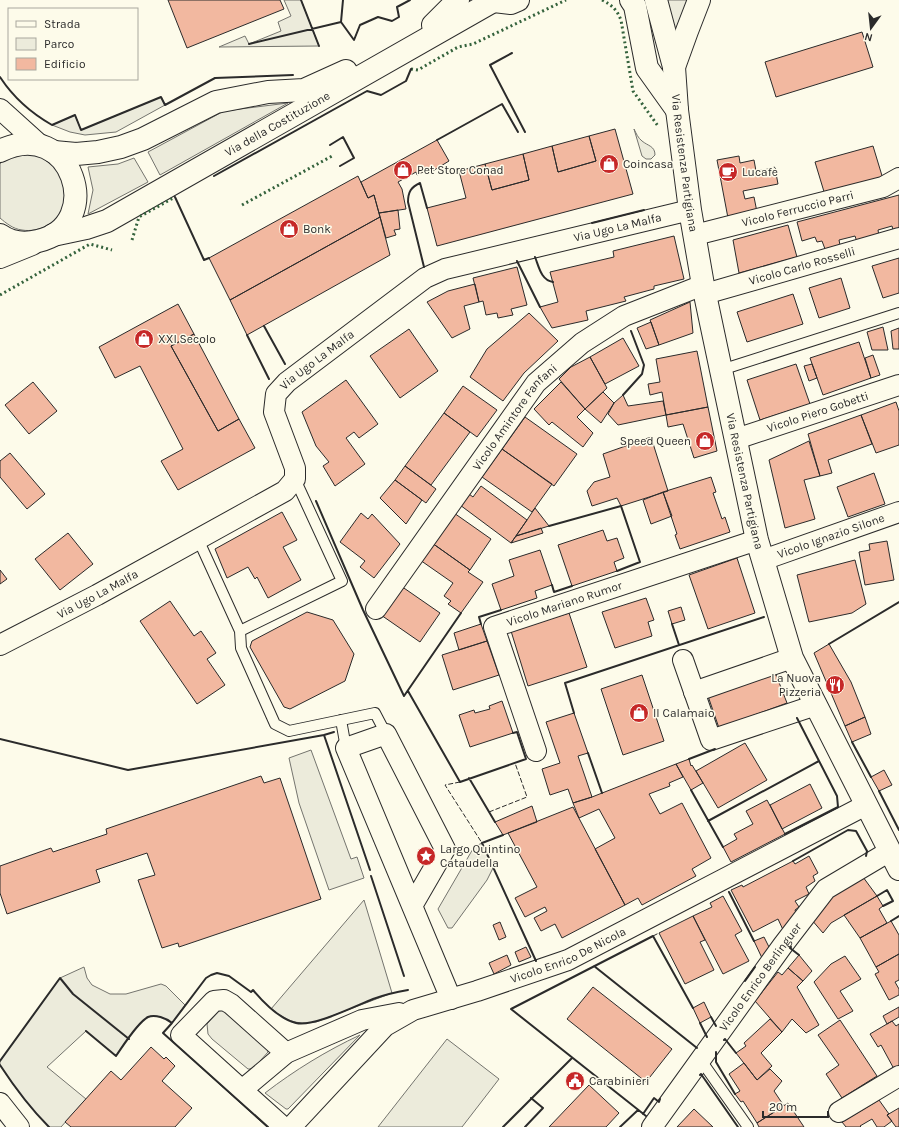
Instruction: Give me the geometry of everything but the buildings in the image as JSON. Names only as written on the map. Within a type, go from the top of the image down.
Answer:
[{"type":"main road","points":[[433,25],[458,0]]},
{"type":"main road","name":"Via della Costituzione","points":[[0,151],[10,146],[31,144],[76,154],[98,152],[143,139],[216,102],[268,92],[304,90],[365,62],[475,0]]},
{"type":"main road","points":[[495,0],[511,3],[518,0]]},
{"type":"main road","name":"Via della Costituzione","points":[[0,257],[48,237],[86,228],[107,221],[495,0]]},
{"type":"main road","points":[[630,0],[634,6],[647,68],[677,110]]},
{"type":"main road","points":[[656,0],[674,67]]},
{"type":"main road","points":[[674,67],[699,0]]},
{"type":"main road","name":"Via Resistenza Partigiana","points":[[674,67],[677,110],[694,235],[704,290],[760,550],[792,658],[894,860]]},
{"type":"main road","points":[[0,235],[17,242],[30,243],[48,237],[62,227],[70,217],[76,194],[74,182],[70,170],[63,160],[48,149]]},
{"type":"street","points":[[0,109],[48,149]]},
{"type":"street","name":"Vicolo Ferruccio Parri","points":[[694,235],[883,187],[899,178]]},
{"type":"street","name":"Via Ugo La Malfa","points":[[0,645],[97,595],[285,491],[296,480],[294,468],[274,412],[276,394],[287,382],[425,278],[445,269],[690,210]]},
{"type":"street","name":"Vicolo Carlo Rosselli","points":[[704,290],[899,238]]},
{"type":"street","name":"Vicolo Amintore Fanfani","points":[[376,609],[536,383],[582,343],[624,316],[704,290]]},
{"type":"street","name":"Vicolo Piero Gobetti","points":[[736,439],[899,385]]},
{"type":"street","name":"Vicolo Ignazio Silone","points":[[760,550],[899,512]]},
{"type":"street","name":"Vicolo Mariano Rumor","points":[[536,751],[494,627],[760,550]]},
{"type":"street","points":[[694,692],[792,658]]},
{"type":"street","points":[[683,660],[711,740],[816,705]]},
{"type":"street","points":[[412,906],[445,849],[386,734],[346,748],[412,906],[451,999]]},
{"type":"street","name":"Vicolo Enrico De Nicola","points":[[291,1127],[386,1026],[413,1010],[568,960],[866,805]]},
{"type":"street","name":"Vicolo Enrico Berlinguer","points":[[652,1127],[700,1059],[826,889],[894,860]]},
{"type":"street","points":[[283,1127],[181,1035],[214,1001],[224,1000],[231,1004],[286,1053]]},
{"type":"street","points":[[242,1090],[286,1053],[362,1020],[413,1010]]},
{"type":"street","points":[[839,1112],[899,1076]]},
{"type":"street","points":[[0,1103],[19,1127]]},
{"type":"lane","points":[[721,370],[899,313]]},
{"type":"lane","points":[[240,631],[342,581],[296,480]]},
{"type":"lane","points":[[198,539],[240,631],[241,648],[275,724],[289,731],[375,713],[386,734]]},
{"type":"lane","points":[[341,720],[346,748]]},
{"type":"lane","points":[[700,1059],[748,1127]]},
{"type":"green space","points":[[284,0],[301,0],[319,46],[219,47],[245,36],[249,44],[281,31],[278,22],[291,16]]},
{"type":"green space","points":[[665,0],[689,0],[674,35]]},
{"type":"green space","points":[[161,97],[165,105],[116,132],[85,135],[70,132],[52,125],[75,115],[81,130]]},
{"type":"green space","points":[[288,103],[160,175],[148,152],[224,111]]},
{"type":"green space","points":[[634,129],[641,140],[651,146],[654,150],[655,155],[651,159],[646,159],[642,156]]},
{"type":"green space","points":[[25,152],[49,157],[66,178],[67,193],[65,206],[53,222],[48,226],[28,231],[10,226],[0,218],[0,164],[3,161]]},
{"type":"green space","points":[[134,158],[148,182],[88,214],[93,190],[88,167],[118,164]]},
{"type":"green space","points":[[311,750],[351,859],[357,857],[364,878],[329,890],[299,803],[289,758]]},
{"type":"green space","points":[[482,843],[493,868],[487,880],[452,928],[448,928],[438,909],[474,847]]},
{"type":"green space","points":[[364,900],[392,993],[316,1022],[302,1023],[292,1021],[282,1017],[271,1009]]},
{"type":"green space","points":[[84,967],[87,978],[92,985],[110,994],[126,994],[161,984],[166,986],[185,1005],[172,1023],[157,1016],[148,1017],[139,1024],[116,1056],[86,1031],[47,1067],[86,1099],[61,1127],[49,1127],[35,1113],[17,1090],[0,1065],[0,1061],[60,978]]},
{"type":"green space","points":[[223,1010],[267,1047],[268,1052],[253,1069],[248,1069],[208,1034],[207,1024],[219,1011]]},
{"type":"green space","points":[[360,1035],[288,1109],[265,1093],[311,1061]]},
{"type":"green space","points":[[447,1039],[499,1079],[462,1127],[378,1127]]},
{"type":"hedge","points":[[411,69],[418,70],[458,47],[473,44],[566,0]]},
{"type":"hedge","points":[[602,0],[614,8],[621,20],[633,91],[658,126]]},
{"type":"hedge","points":[[242,205],[334,155]]},
{"type":"hedge","points":[[132,240],[139,217],[175,197]]},
{"type":"hedge","points":[[0,295],[90,244],[112,250]]},
{"type":"fence","points":[[489,812],[527,797],[515,763]]},
{"type":"fence","points":[[460,782],[445,785],[482,843]]},
{"type":"fence","points":[[653,936],[659,933]]},
{"type":"wall","points":[[301,0],[319,46]]},
{"type":"wall","points":[[343,0],[341,22],[354,40],[360,25],[378,17],[392,21],[399,17],[397,7],[410,0]]},
{"type":"wall","points":[[249,44],[341,22]]},
{"type":"wall","points":[[512,53],[490,65],[525,132]]},
{"type":"wall","points":[[214,176],[367,91],[381,95],[406,81],[411,69]]},
{"type":"wall","points":[[0,77],[17,98],[44,120],[52,125],[75,115],[81,130],[161,97],[165,105],[215,78],[293,75]]},
{"type":"wall","points":[[437,140],[502,104],[518,132]]},
{"type":"wall","points":[[330,145],[343,137],[354,158],[340,166]]},
{"type":"wall","points":[[424,267],[408,202],[411,190],[414,186],[420,183],[427,208]]},
{"type":"wall","points":[[175,197],[204,260],[209,258]]},
{"type":"wall","points":[[592,223],[644,210]]},
{"type":"wall","points":[[535,257],[543,276],[549,281],[553,282]]},
{"type":"wall","points":[[517,261],[540,307]]},
{"type":"wall","points":[[264,326],[285,364]]},
{"type":"wall","points":[[623,395],[642,374],[644,365],[631,331]]},
{"type":"wall","points":[[247,335],[269,379]]},
{"type":"wall","points":[[316,501],[363,610],[404,696],[461,613]]},
{"type":"wall","points":[[549,526],[621,506],[640,562],[617,571]]},
{"type":"wall","points":[[552,585],[554,592],[572,586]]},
{"type":"wall","points":[[829,644],[899,602]]},
{"type":"wall","points":[[481,624],[479,617],[501,610]]},
{"type":"wall","points":[[574,713],[565,683],[764,617]]},
{"type":"wall","points":[[672,624],[679,645]]},
{"type":"wall","points":[[408,691],[460,782],[526,759],[517,732],[513,733]]},
{"type":"wall","points":[[785,834],[838,807],[837,796],[797,718]]},
{"type":"wall","points":[[324,735],[334,732]]},
{"type":"wall","points":[[0,739],[128,770],[324,735],[370,870]]},
{"type":"wall","points":[[852,742],[871,777]]},
{"type":"wall","points":[[689,759],[715,749]]},
{"type":"wall","points":[[588,753],[602,793]]},
{"type":"wall","points":[[708,821],[819,761]]},
{"type":"wall","points":[[469,778],[495,822]]},
{"type":"wall","points":[[691,790],[723,847]]},
{"type":"wall","points":[[879,791],[899,830]]},
{"type":"wall","points":[[793,861],[848,830],[856,831],[867,851],[866,856]]},
{"type":"wall","points":[[503,835],[482,843],[536,961]]},
{"type":"wall","points":[[371,876],[404,976]]},
{"type":"wall","points":[[877,896],[887,890],[893,901],[883,906]]},
{"type":"wall","points":[[729,892],[754,941]]},
{"type":"wall","points":[[891,921],[899,916]]},
{"type":"wall","points":[[646,1116],[511,1009],[653,936],[693,1008]]},
{"type":"wall","points":[[791,947],[790,948],[799,955]]},
{"type":"wall","points":[[594,966],[697,1048]]},
{"type":"wall","points":[[745,981],[755,967]]},
{"type":"wall","points":[[86,1031],[116,1056],[139,1024],[151,1016],[164,1018],[172,1023],[206,978],[217,973],[229,976],[251,992],[253,990],[278,1014],[296,1023],[313,1022],[324,1019],[377,998],[408,990]]},
{"type":"wall","points":[[0,1061],[60,978],[73,994],[129,1039]]},
{"type":"wall","points":[[711,1017],[716,1026]]},
{"type":"wall","points":[[172,1023],[163,1033],[268,1127]]},
{"type":"wall","points":[[700,1023],[707,1037]]},
{"type":"wall","points":[[724,1040],[725,1039],[736,1053]]},
{"type":"wall","points":[[716,1052],[716,1062],[735,1094]]},
{"type":"wall","points":[[503,1127],[572,1058]]},
{"type":"wall","points":[[0,1065],[23,1098],[49,1127]]},
{"type":"wall","points":[[700,1075],[701,1074],[738,1127]]},
{"type":"wall","points":[[525,1127],[543,1108],[531,1098]]},
{"type":"wall","points":[[643,1114],[654,1098],[659,1102],[660,1099]]},
{"type":"wall","points":[[620,1127],[638,1110]]},
{"type":"place","name":"Coincasa","points":[[609,164]]},
{"type":"place","name":"Pet Store Conad","points":[[403,170]]},
{"type":"place","name":"Lucafè","points":[[728,172]]},
{"type":"place","name":"Bonk","points":[[289,229]]},
{"type":"place","name":"XXI Secolo","points":[[144,339]]},
{"type":"place","name":"Speed Queen","points":[[705,441]]},
{"type":"place","name":"La Nuova Pizzeria","points":[[835,685]]},
{"type":"place","name":"Il Calamaio","points":[[639,713]]},
{"type":"place","name":"Largo Quintino Cataudella","points":[[426,856]]},
{"type":"place","name":"Carabinieri","points":[[575,1081]]}]
